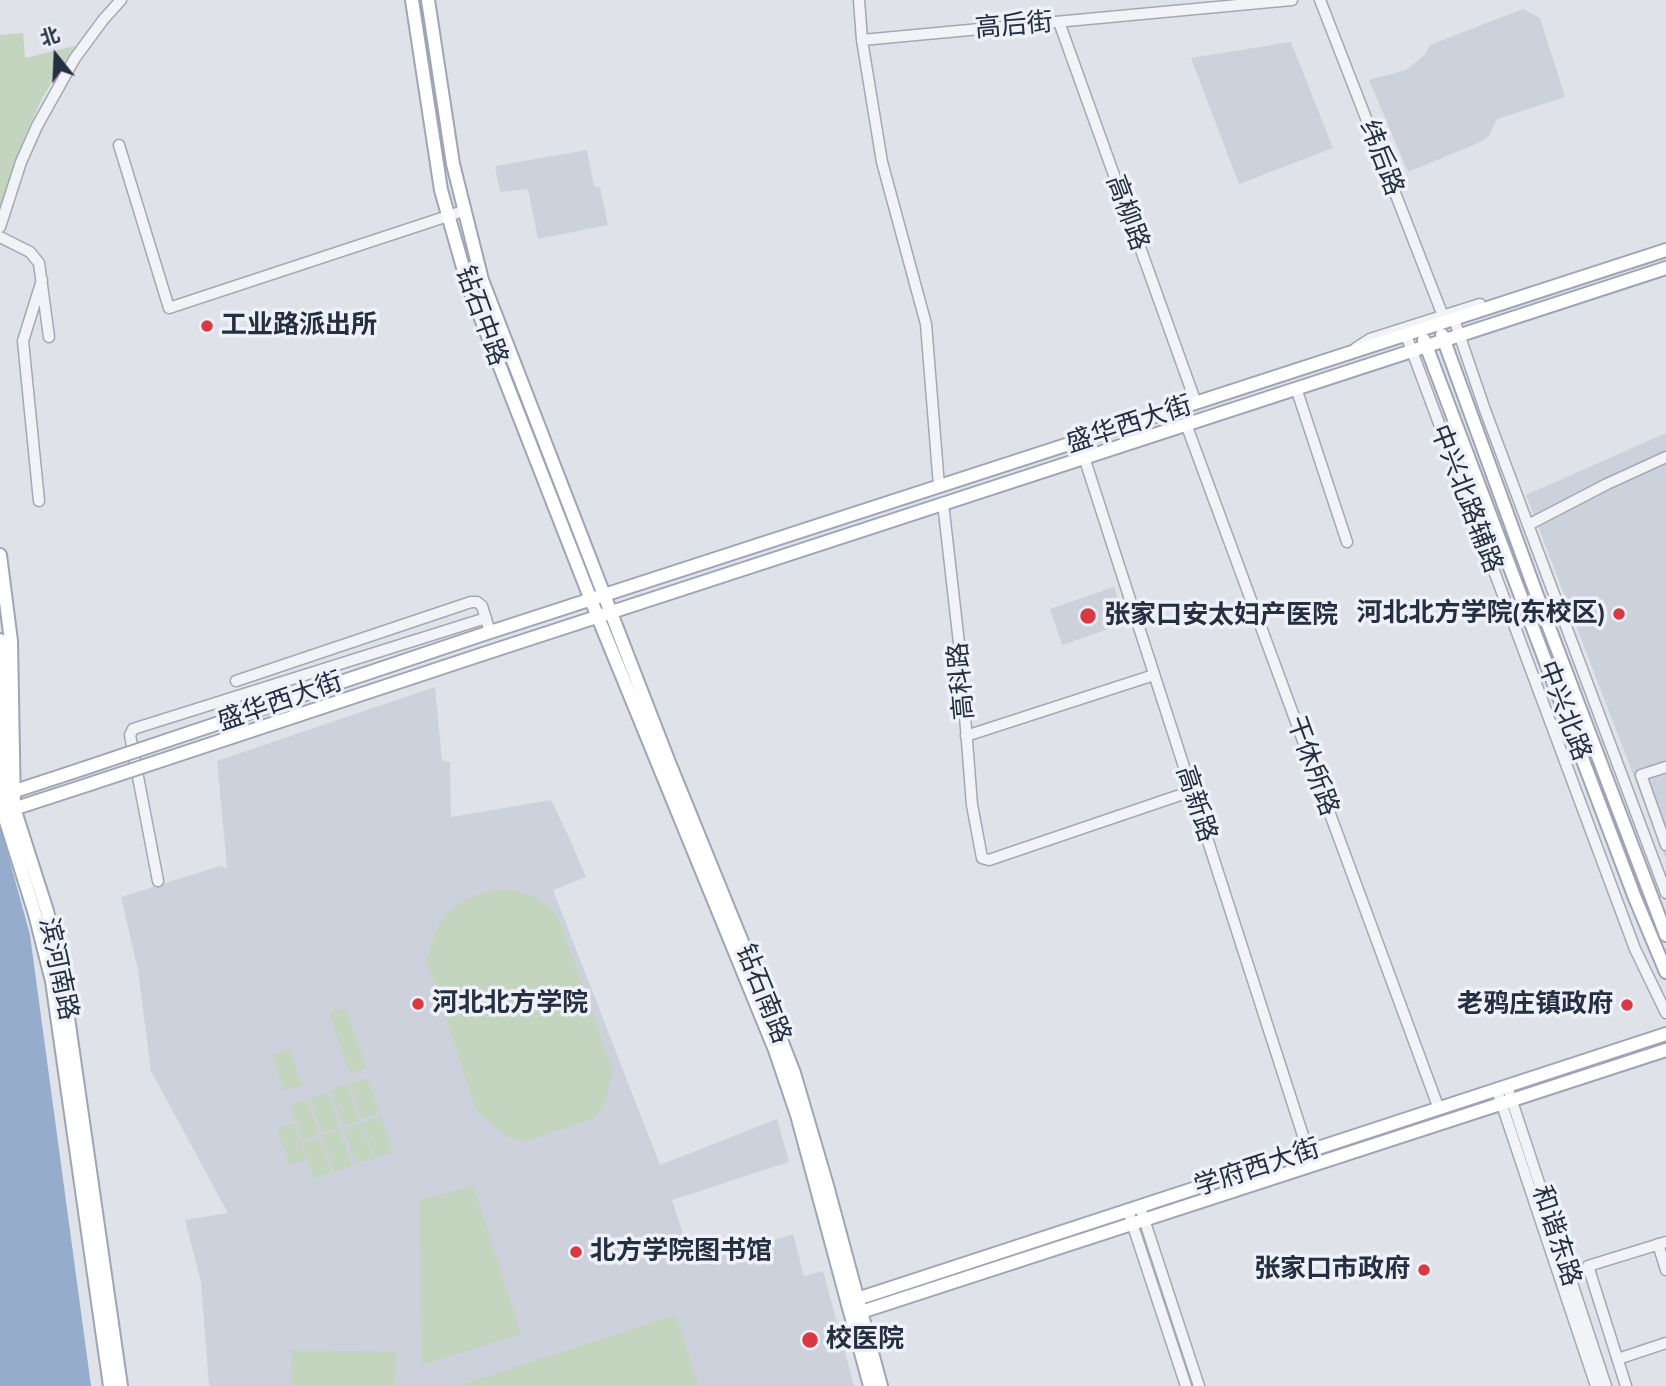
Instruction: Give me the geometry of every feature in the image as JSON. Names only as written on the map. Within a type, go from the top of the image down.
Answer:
[{"type":"main road","name":"钻石中路","points":[[412,0],[441,190],[473,297],[598,597]]},
{"type":"main road","name":"钻石中路","points":[[428,0],[453,164],[482,280],[605,615]]},
{"type":"main road","name":"盛华西大街","points":[[5,794],[484,634],[1666,250]]},
{"type":"main road","name":"盛华西大街","points":[[5,811],[1666,268]]},
{"type":"main road","name":"中兴北路","points":[[1445,320],[1444,341],[1666,935]]},
{"type":"main road","name":"中兴北路","points":[[1421,330],[1635,898],[1666,972]]},
{"type":"main road","points":[[768,541],[774,558]]},
{"type":"main road","name":"滨河南路","points":[[0,555],[11,641],[5,794]]},
{"type":"main road","name":"钻石南路","points":[[605,615],[775,1050],[856,1314],[881,1386]]},
{"type":"main road","name":"滨河南路","points":[[0,640],[5,811],[52,981],[110,1386]]},
{"type":"main road","name":"滨河南路","points":[[5,811],[47,911],[62,976],[121,1386]]},
{"type":"main road","name":"学府西大街","points":[[852,1300],[1136,1215],[1504,1094],[1666,1034]]},
{"type":"main road","name":"学府西大街","points":[[856,1314],[1308,1152],[1439,1109],[1666,1050]]},
{"type":"main road","name":"钻石南路","points":[[856,1314],[870,1386]]},
{"type":"street","points":[[0,227],[21,162],[37,126],[75,58],[121,0]]},
{"type":"street","points":[[859,0],[862,40],[882,162],[926,324],[939,486]]},
{"type":"street","name":"高后街","points":[[862,40],[1292,0]]},
{"type":"street","name":"纬后路","points":[[1320,0],[1445,320]]},
{"type":"street","name":"高柳路","points":[[1059,22],[1196,403]]},
{"type":"street","points":[[119,145],[169,308],[463,211]]},
{"type":"street","points":[[0,237],[35,257],[43,280],[49,337]]},
{"type":"street","points":[[39,501],[23,341],[43,280]]},
{"type":"street","points":[[1346,354],[1370,339],[1445,320]]},
{"type":"street","name":"中兴北路辅路","points":[[1445,320],[1459,335],[1666,893]]},
{"type":"street","name":"中兴北路辅路","points":[[1406,335],[1635,949],[1666,1013]]},
{"type":"street","points":[[1296,388],[1347,542]]},
{"type":"street","name":"干休所路","points":[[1186,424],[1439,1109]]},
{"type":"street","name":"高新路","points":[[1083,457],[1308,1152]]},
{"type":"street","points":[[1528,525],[1666,457]]},
{"type":"street","name":"高科路","points":[[943,503],[972,805],[982,858],[989,860],[1192,791]]},
{"type":"street","points":[[236,681],[471,602],[482,606],[486,618],[484,634]]},
{"type":"street","points":[[158,881],[130,735],[133,729],[486,618]]},
{"type":"street","points":[[966,736],[1154,675]]},
{"type":"street","points":[[1666,766],[1641,775],[1666,845]]},
{"type":"street","name":"和谐东路","points":[[1504,1094],[1596,1386]]},
{"type":"street","name":"和谐东路","points":[[1504,1094],[1606,1386]]},
{"type":"street","points":[[1136,1215],[1186,1386]]},
{"type":"street","points":[[1136,1215],[1199,1386]]},
{"type":"street","points":[[1626,1386],[1588,1266],[1662,1243],[1666,1270]]},
{"type":"street","points":[[1618,1359],[1666,1343]]},
{"type":"shaded area","points":[[1523,9],[1540,18],[1565,97],[1497,119],[1489,136],[1478,143],[1408,172],[1369,80],[1406,70],[1425,55],[1430,45]]},
{"type":"shaded area","points":[[1291,42],[1333,148],[1239,184],[1191,58]]},
{"type":"shaded area","points":[[587,150],[594,186],[600,187],[608,225],[538,239],[528,189],[500,192],[495,166]]},
{"type":"shaded area","name":"河北北方学院(东校区)","points":[[1666,433],[1666,860],[1526,495]]},
{"type":"shaded area","name":"张家口安太妇产医院","points":[[1114,587],[1126,623],[1062,645],[1050,609]]},
{"type":"shaded area","name":"河北北方学院","points":[[435,687],[442,761],[450,762],[451,817],[551,800],[568,835],[586,877],[553,890],[660,1165],[777,1119],[789,1162],[672,1200],[693,1265],[793,1234],[804,1276],[823,1271],[854,1386],[209,1386],[201,1282],[185,1220],[228,1213],[151,1071],[138,970],[121,897],[220,866],[227,868],[217,761]]},
{"type":"green space","points":[[23,33],[25,58],[75,46],[42,98],[25,136],[0,207],[0,35]]},
{"type":"green space","points":[[507,889],[533,896],[558,916],[613,1071],[601,1111],[592,1119],[524,1142],[506,1136],[477,1112],[426,961],[436,929],[447,914],[461,902],[477,895]]},
{"type":"green space","points":[[345,1007],[366,1068],[350,1074],[329,1013]]},
{"type":"green space","points":[[289,1049],[302,1085],[284,1091],[272,1055]]},
{"type":"green space","points":[[368,1078],[380,1113],[362,1119],[350,1084]]},
{"type":"green space","points":[[348,1084],[360,1120],[343,1126],[331,1091]]},
{"type":"green space","points":[[328,1092],[340,1127],[322,1133],[310,1098]]},
{"type":"green space","points":[[307,1099],[319,1134],[302,1140],[290,1105]]},
{"type":"green space","points":[[381,1117],[393,1152],[375,1158],[363,1123]]},
{"type":"green space","points":[[294,1123],[306,1159],[289,1165],[277,1129]]},
{"type":"green space","points":[[361,1123],[373,1158],[356,1164],[344,1129]]},
{"type":"green space","points":[[340,1129],[352,1165],[334,1171],[322,1135]]},
{"type":"green space","points":[[320,1137],[332,1172],[314,1178],[302,1143]]},
{"type":"green space","points":[[473,1185],[521,1334],[421,1365],[420,1201]]},
{"type":"green space","points":[[675,1315],[699,1386],[458,1386]]},
{"type":"green space","points":[[292,1350],[396,1352],[395,1386],[291,1386]]},
{"type":"water","points":[[0,825],[30,935],[91,1386],[0,1386]]},
{"type":"place","name":"工业路派出所","points":[[207,326]]},
{"type":"place","name":"河北北方学院(东校区)","points":[[1619,614]]},
{"type":"place","name":"张家口安太妇产医院","points":[[1088,616]]},
{"type":"place","name":"河北北方学院","points":[[418,1004]]},
{"type":"place","name":"老鸦庄镇政府","points":[[1627,1005]]},
{"type":"place","name":"北方学院图书馆","points":[[576,1252]]},
{"type":"place","name":"张家口市政府","points":[[1424,1270]]},
{"type":"place","name":"校医院","points":[[810,1340]]}]
